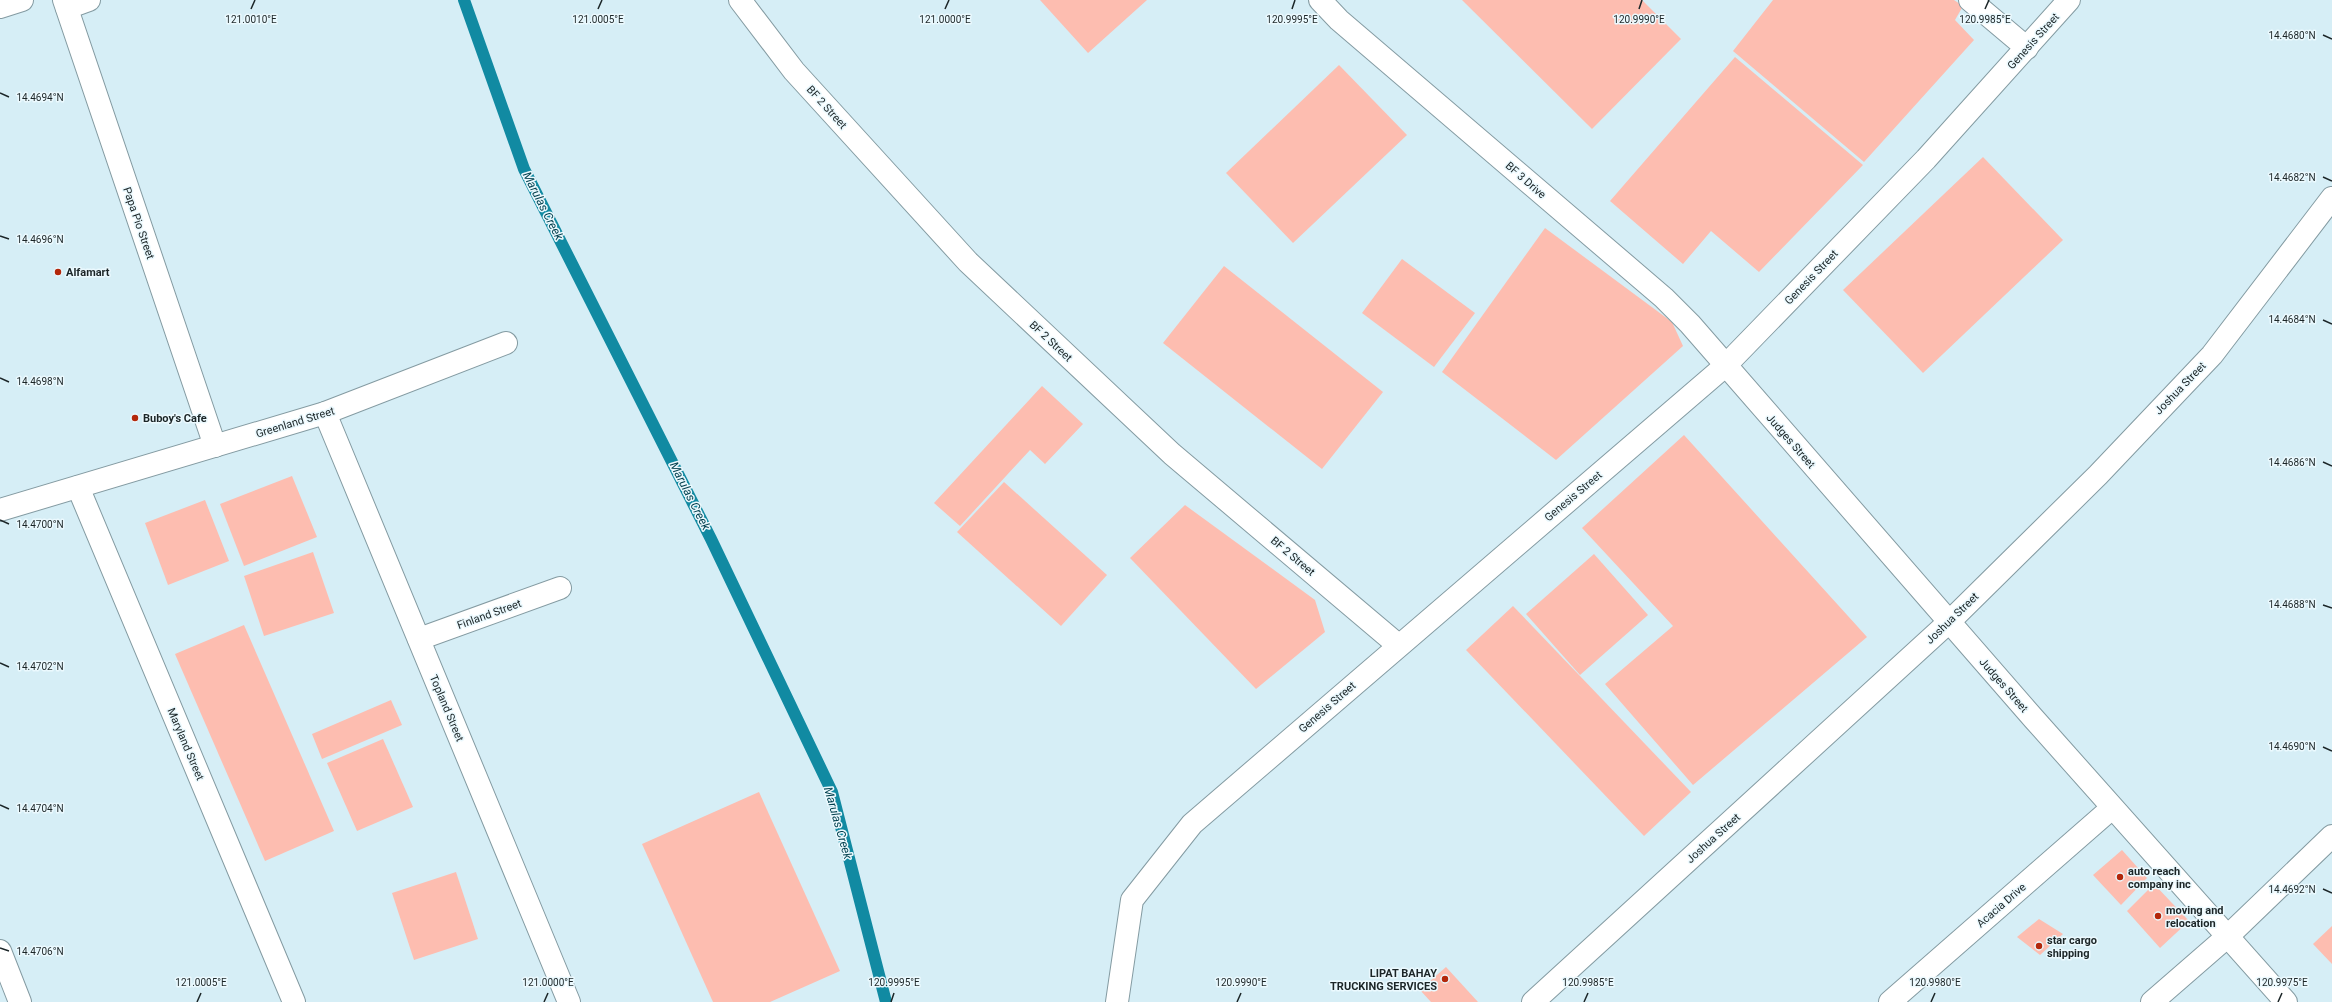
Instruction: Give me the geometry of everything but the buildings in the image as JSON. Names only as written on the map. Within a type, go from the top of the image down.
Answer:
[{"type":"street","points":[[0,7],[22,0]]},
{"type":"street","points":[[66,4],[89,0]]},
{"type":"street","name":"BF 2 Street","points":[[740,0],[794,71],[968,262],[1172,454],[1398,645]]},
{"type":"street","name":"BF 3 Drive","points":[[1320,0],[1345,25],[1664,298],[1690,324],[1725,366]]},
{"type":"street","points":[[1970,0],[2027,48]]},
{"type":"street","name":"Genesis Street","points":[[1117,1002],[1132,900],[1192,824],[1398,645],[1725,366],[1926,159],[2069,0]]},
{"type":"street","name":"Papa Pio Street","points":[[66,4],[215,446]]},
{"type":"street","name":"Joshua Street","points":[[1533,1002],[1950,622],[2092,480],[2212,355],[2332,198]]},
{"type":"street","name":"Greenland Street","points":[[0,510],[325,413],[506,343]]},
{"type":"street","name":"Judges Street","points":[[1725,366],[2112,808],[2286,1002]]},
{"type":"street","name":"Topland Street","points":[[325,413],[569,1002]]},
{"type":"street","name":"Maryland Street","points":[[78,487],[294,1002]]},
{"type":"street","name":"Finland Street","points":[[418,639],[560,588]]},
{"type":"street","name":"Acacia Drive","points":[[1890,1002],[2112,808]]},
{"type":"street","points":[[2152,1002],[2228,936],[2332,836]]},
{"type":"street","points":[[0,951],[20,1002]]},
{"type":"waterway","name":"Marulas Creek","points":[[464,0],[524,169],[711,539],[832,792],[886,1002]]},
{"type":"place","name":"Alfamart","points":[[58,272]]},
{"type":"place","name":"Buboy's Cafe","points":[[135,418]]},
{"type":"place","name":"auto reach company inc","points":[[2120,877]]},
{"type":"place","name":"moving and relocation","points":[[2158,916]]},
{"type":"place","name":"star cargo shipping","points":[[2039,946]]},
{"type":"place","name":"LIPAT BAHAY TRUCKING SERVICES","points":[[1445,979]]}]
